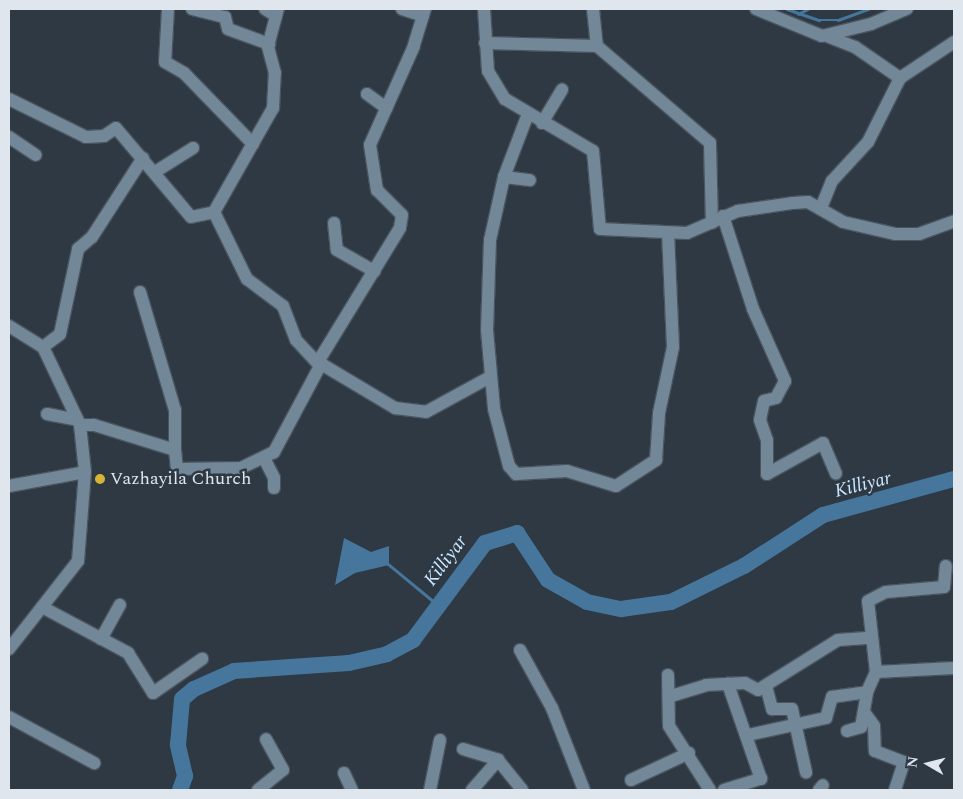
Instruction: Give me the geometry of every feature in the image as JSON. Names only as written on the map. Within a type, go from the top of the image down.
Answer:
[{"type":"street","points":[[168,9],[165,62],[184,73],[253,144]]},
{"type":"street","points":[[192,9],[225,17],[228,29],[269,44]]},
{"type":"street","points":[[9,99],[86,137],[103,136],[116,128],[194,219],[214,212],[253,144],[274,102],[269,44],[277,13],[264,9]]},
{"type":"street","points":[[140,292],[175,410],[177,470],[241,468],[264,460],[282,442],[320,372],[318,362],[400,228],[402,215],[377,190],[371,171],[370,145],[424,13],[402,9]]},
{"type":"street","points":[[483,9],[485,42],[492,80],[506,99],[528,114],[593,151],[597,225],[600,229],[668,234],[687,233],[712,223],[723,216],[792,202],[821,208],[843,222],[895,234],[919,234],[954,221]]},
{"type":"street","points":[[593,9],[597,46]]},
{"type":"street","points":[[756,9],[822,36],[855,46],[900,78]]},
{"type":"street","points":[[822,36],[870,24],[907,9]]},
{"type":"street","points":[[485,42],[597,46],[710,143],[712,223]]},
{"type":"street","points":[[821,208],[832,181],[868,142],[900,78],[954,42]]},
{"type":"street","points":[[542,122],[562,90]]},
{"type":"street","points":[[366,94],[386,108]]},
{"type":"street","points":[[528,114],[504,176],[490,240],[490,377],[509,466],[516,474],[567,471],[616,486],[652,464],[659,450],[659,413],[673,347],[668,234]]},
{"type":"street","points":[[9,137],[36,155]]},
{"type":"street","points":[[155,172],[193,148]]},
{"type":"street","points":[[43,347],[60,334],[78,249],[92,237],[143,158]]},
{"type":"street","points":[[504,176],[530,180]]},
{"type":"street","points":[[214,212],[248,279],[283,306],[296,340],[318,362],[395,408],[426,412],[490,377]]},
{"type":"street","points":[[723,216],[753,309],[785,382],[776,398],[764,401],[760,420],[766,440],[768,474],[812,454],[823,443],[836,473]]},
{"type":"street","points":[[334,223],[337,250],[374,271]]},
{"type":"street","points":[[9,326],[43,347],[79,422],[85,472],[78,561],[9,649]]},
{"type":"street","points":[[47,414],[94,425],[175,450]]},
{"type":"street","points":[[264,460],[274,478],[274,488]]},
{"type":"street","points":[[9,486],[85,472]]},
{"type":"street","points":[[846,731],[858,731],[864,712],[867,692],[876,672],[866,611],[869,600],[886,592],[949,586],[946,566]]},
{"type":"street","points":[[101,639],[120,605]]},
{"type":"street","points":[[42,606],[128,653],[152,693],[202,659]]},
{"type":"street","points":[[671,696],[706,685],[745,683],[758,690],[838,640],[870,638]]},
{"type":"street","points":[[520,650],[552,708],[584,790]]},
{"type":"street","points":[[876,672],[954,668]]},
{"type":"street","points":[[668,675],[671,696],[669,726],[689,753],[710,790]]},
{"type":"street","points":[[724,790],[760,780],[748,735],[728,684]]},
{"type":"street","points":[[766,686],[772,709],[792,709],[798,724],[806,772]]},
{"type":"street","points":[[748,735],[826,718],[832,697],[867,692]]},
{"type":"street","points":[[864,712],[874,726],[875,751],[904,762],[895,790]]},
{"type":"street","points":[[9,717],[94,763]]},
{"type":"street","points":[[258,790],[283,770],[266,739]]},
{"type":"street","points":[[430,790],[440,740]]},
{"type":"street","points":[[463,749],[498,760],[522,790]]},
{"type":"street","points":[[631,780],[689,753]]},
{"type":"street","points":[[472,790],[498,760]]},
{"type":"street","points":[[344,773],[352,790]]},
{"type":"water","points":[[344,538],[371,552],[389,546],[389,565],[355,573],[335,585]]},
{"type":"waterway","points":[[787,9],[819,20],[838,20],[868,9]]},
{"type":"waterway","points":[[798,14],[808,9]]},
{"type":"waterway","name":"Killiyar","points":[[180,790],[185,776],[178,745],[182,699],[194,689],[234,671],[349,663],[387,654],[413,640],[485,543],[517,533],[548,580],[587,602],[621,609],[671,602],[744,566],[823,515],[954,479]]},
{"type":"waterway","points":[[387,563],[438,605]]},
{"type":"place","name":"Vazhayila Church","points":[[100,479]]}]
